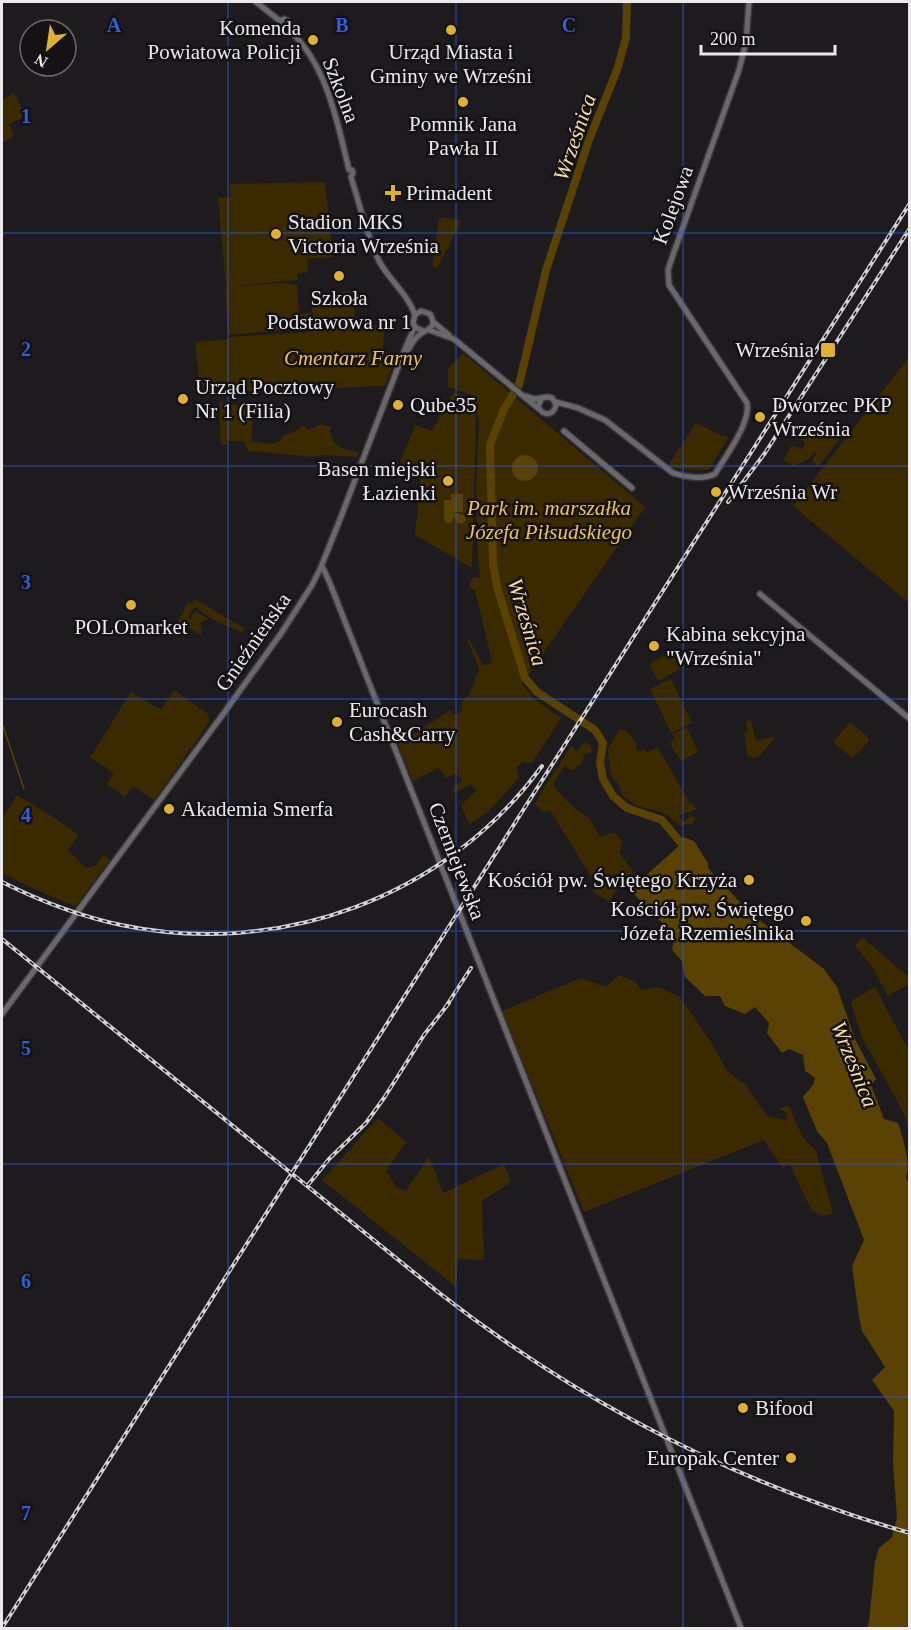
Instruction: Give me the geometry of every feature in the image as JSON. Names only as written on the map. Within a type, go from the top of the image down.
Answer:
[{"type":"street","name":"Szkolna","points":[[256,2],[280,21],[280,29],[284,31],[288,29],[296,36],[309,52],[322,75],[349,170],[353,173],[351,177],[372,244],[388,276],[417,313]]},
{"type":"street","name":"Kolejowa","points":[[574,407],[605,420],[673,473],[686,477],[708,477],[715,474],[744,422],[748,412],[747,403],[669,285],[667,276],[739,70],[746,42],[749,2]]},
{"type":"street","points":[[452,339],[418,330],[413,320],[417,313],[426,311],[430,314],[433,322],[452,339],[546,414],[552,413],[556,402]]},
{"type":"street","points":[[426,331],[433,322]]},
{"type":"street","name":"Gnieźnieńska","points":[[2,1014],[282,632],[312,585],[414,326]]},
{"type":"street","name":"Gnieźnieńska","points":[[402,358],[416,337],[426,331]]},
{"type":"street","points":[[520,395],[535,399],[550,397],[556,402],[574,407]]},
{"type":"street","points":[[539,409],[542,398]]},
{"type":"street","points":[[555,409],[574,407]]},
{"type":"street","points":[[564,432],[632,488]]},
{"type":"street","name":"Czerniejewska","points":[[321,567],[333,590],[741,1629]]},
{"type":"street","points":[[759,594],[909,719]]},
{"type":"green space","points":[[14,93],[26,116],[9,124],[14,136],[2,143],[2,100]]},
{"type":"green space","name":"Stadion MKS Victoria Września","points":[[325,182],[333,257],[307,259],[308,272],[297,274],[298,280],[234,286],[286,283],[297,285],[299,314],[311,313],[313,327],[302,330],[301,323],[301,329],[228,335],[225,288],[229,286],[226,286],[218,198],[230,197],[230,184]]},
{"type":"green space","points":[[442,217],[461,221],[438,267],[435,268],[432,265],[439,219]]},
{"type":"green space","points":[[353,291],[355,323],[314,327],[312,307],[332,305],[331,293]]},
{"type":"green space","name":"Cmentarz Farny","points":[[364,325],[384,327],[383,351],[395,354],[385,386],[232,392],[231,383],[200,386],[195,342]]},
{"type":"green space","name":"Park im. marszałka Józefa Piłsudskiego","points":[[463,353],[645,507],[522,684],[534,699],[561,718],[532,763],[523,762],[517,767],[519,778],[488,812],[469,824],[461,805],[476,791],[471,784],[453,794],[454,786],[462,781],[460,777],[456,774],[446,778],[439,768],[413,781],[397,742],[407,739],[450,710],[454,715],[459,714],[462,709],[461,703],[470,693],[480,670],[467,640],[470,641],[483,665],[492,662],[475,590],[469,587],[474,577],[480,578],[476,489],[479,420],[472,395],[448,387],[448,369]]},
{"type":"green space","points":[[909,357],[909,603],[793,506]]},
{"type":"green space","name":"Basen miejski Łazienki","points":[[453,393],[470,397],[476,417],[472,568],[415,535],[421,474],[399,465],[415,425],[432,431]]},
{"type":"green space","points":[[219,402],[243,406],[253,421],[251,440],[253,442],[272,444],[280,441],[282,436],[300,429],[302,425],[309,430],[320,424],[331,427],[332,439],[338,446],[359,452],[357,457],[322,455],[314,457],[248,451],[245,442],[242,441],[227,441],[226,445],[221,445]]},
{"type":"green space","points":[[822,422],[833,430],[835,428],[841,434],[818,467],[812,460],[815,452],[807,460],[794,466],[783,460],[792,445],[802,449],[805,445],[801,438]]},
{"type":"green space","points":[[696,423],[722,436],[729,436],[709,470],[676,469],[669,464]]},
{"type":"green space","points":[[195,599],[245,629],[243,633],[214,620],[197,608],[193,608],[188,619],[191,619],[192,614],[197,613],[208,619],[199,623],[202,627],[201,635],[178,621],[188,602],[192,604]]},
{"type":"green space","points":[[674,650],[684,667],[658,681],[649,664]]},
{"type":"green space","points":[[671,679],[692,723],[671,733],[650,689]]},
{"type":"green space","points":[[174,690],[208,714],[209,722],[154,800],[133,786],[125,797],[107,784],[114,773],[90,758],[131,692],[161,710]]},
{"type":"green space","points":[[751,720],[756,741],[776,736],[761,755],[753,758],[748,757],[744,733],[748,732],[746,721]]},
{"type":"green space","points":[[849,723],[867,736],[869,741],[852,758],[833,742]]},
{"type":"green space","points":[[687,727],[698,752],[681,761],[670,743],[675,739],[672,734]]},
{"type":"green space","points":[[620,729],[632,737],[637,744],[638,751],[645,750],[647,753],[657,747],[689,801],[686,804],[692,803],[697,810],[690,813],[685,812],[679,817],[683,821],[692,816],[696,818],[692,824],[680,826],[667,815],[637,806],[623,796],[610,773],[608,749]]},
{"type":"green space","points":[[584,742],[591,746],[591,753],[585,754],[581,764],[571,771],[565,765],[553,783],[555,789],[590,819],[600,837],[614,832],[622,841],[620,854],[634,872],[612,896],[612,906],[592,891],[599,887],[550,810],[543,812],[535,804],[571,746],[576,752]]},
{"type":"green space","points":[[17,795],[79,835],[68,850],[86,868],[95,866],[104,854],[110,860],[76,905],[2,873],[2,819]]},
{"type":"green space","points":[[862,937],[909,977],[909,984],[888,996],[873,968],[856,947]]},
{"type":"green space","points":[[619,975],[634,981],[642,990],[658,987],[680,997],[711,1042],[728,1072],[746,1085],[767,1116],[786,1120],[787,1114],[779,1108],[789,1106],[802,1136],[816,1151],[833,1213],[823,1216],[812,1211],[790,1165],[782,1167],[764,1140],[584,1212],[502,1011],[581,978],[606,987]]},
{"type":"green space","points":[[875,987],[909,1051],[909,1132],[904,1114],[862,1038],[851,1003]]},
{"type":"green space","points":[[378,1118],[406,1142],[386,1171],[396,1187],[406,1191],[429,1156],[443,1193],[504,1164],[511,1182],[482,1201],[484,1260],[458,1259],[456,1287],[322,1180]]},
{"type":"water","points":[[525,455],[534,459],[538,468],[534,477],[525,481],[516,477],[512,468],[516,459]]},
{"type":"water","points":[[451,494],[463,494],[463,512],[452,512],[464,515],[466,520],[462,524],[457,523],[454,516],[452,522],[447,523],[444,520],[444,500],[451,500]]},
{"type":"water","points":[[683,837],[694,841],[708,863],[708,868],[749,912],[824,969],[837,987],[855,1039],[876,1079],[871,1085],[884,1119],[898,1123],[902,1136],[907,1158],[906,1177],[910,1188],[909,1628],[867,1628],[875,1561],[879,1548],[892,1537],[897,1518],[893,1463],[894,1411],[872,1380],[885,1367],[862,1331],[859,1317],[852,1266],[864,1240],[827,1143],[817,1131],[803,1097],[813,1085],[815,1078],[805,1071],[803,1055],[789,1049],[782,1053],[767,1033],[769,1023],[755,1007],[745,1014],[725,1006],[720,996],[705,996],[685,977],[682,961],[672,950],[674,939],[671,932],[632,892],[633,887],[680,845],[678,841]]},
{"type":"waterway","name":"Wrześnica","points":[[627,2],[626,38],[617,70],[589,140],[546,270],[519,385],[504,409],[490,445],[493,564],[497,587],[525,678],[537,692],[595,730],[603,743],[600,763],[603,779],[613,796],[627,808],[662,820],[686,849]]},
{"type":"waterway","points":[[2,723],[24,789]]},
{"type":"railway","points":[[2,1628],[910,203]]},
{"type":"railway","points":[[728,502],[765,453],[910,228]]},
{"type":"railway","points":[[2,882],[60,907],[121,925],[181,933],[240,933],[298,924],[355,907],[408,883],[458,851],[503,812],[542,766]]},
{"type":"railway","points":[[2,939],[438,1292],[547,1369],[604,1404],[722,1464],[783,1490],[910,1533]]},
{"type":"railway","points":[[445,1008],[471,968]]},
{"type":"railway","points":[[308,1185],[329,1159],[366,1123],[424,1035],[449,1003]]},
{"type":"place","name":"Urząd Miasta i Gminy we Wrześni","points":[[451,30]]},
{"type":"place","name":"Komenda Powiatowa Policji","points":[[313,40]]},
{"type":"place","name":"Pomnik Jana Pawła II","points":[[463,102]]},
{"type":"place","name":"Primadent","points":[[393,193]]},
{"type":"place","name":"Stadion MKS Victoria Września","points":[[276,234]]},
{"type":"place","name":"Szkoła Podstawowa nr 1","points":[[339,276]]},
{"type":"place","name":"Września","points":[[828,350]]},
{"type":"place","name":"Urząd Pocztowy Nr 1 (Filia)","points":[[183,399]]},
{"type":"place","name":"Qube35","points":[[398,405]]},
{"type":"place","name":"Dworzec PKP Września","points":[[760,417]]},
{"type":"place","name":"Basen miejski Łazienki","points":[[448,481]]},
{"type":"place","name":"Września Wr","points":[[716,492]]},
{"type":"place","name":"POLOmarket","points":[[131,605]]},
{"type":"place","name":"Kabina sekcyjna \"Września\"","points":[[654,646]]},
{"type":"place","name":"Eurocash Cash&Carry","points":[[337,722]]},
{"type":"place","name":"Akademia Smerfa","points":[[169,809]]},
{"type":"place","name":"Kościół pw. Świętego Krzyża","points":[[749,880]]},
{"type":"place","name":"Kościół pw. Świętego Józefa Rzemieślnika","points":[[806,921]]},
{"type":"place","name":"Bifood","points":[[743,1408]]},
{"type":"place","name":"Europak Center","points":[[791,1458]]}]
